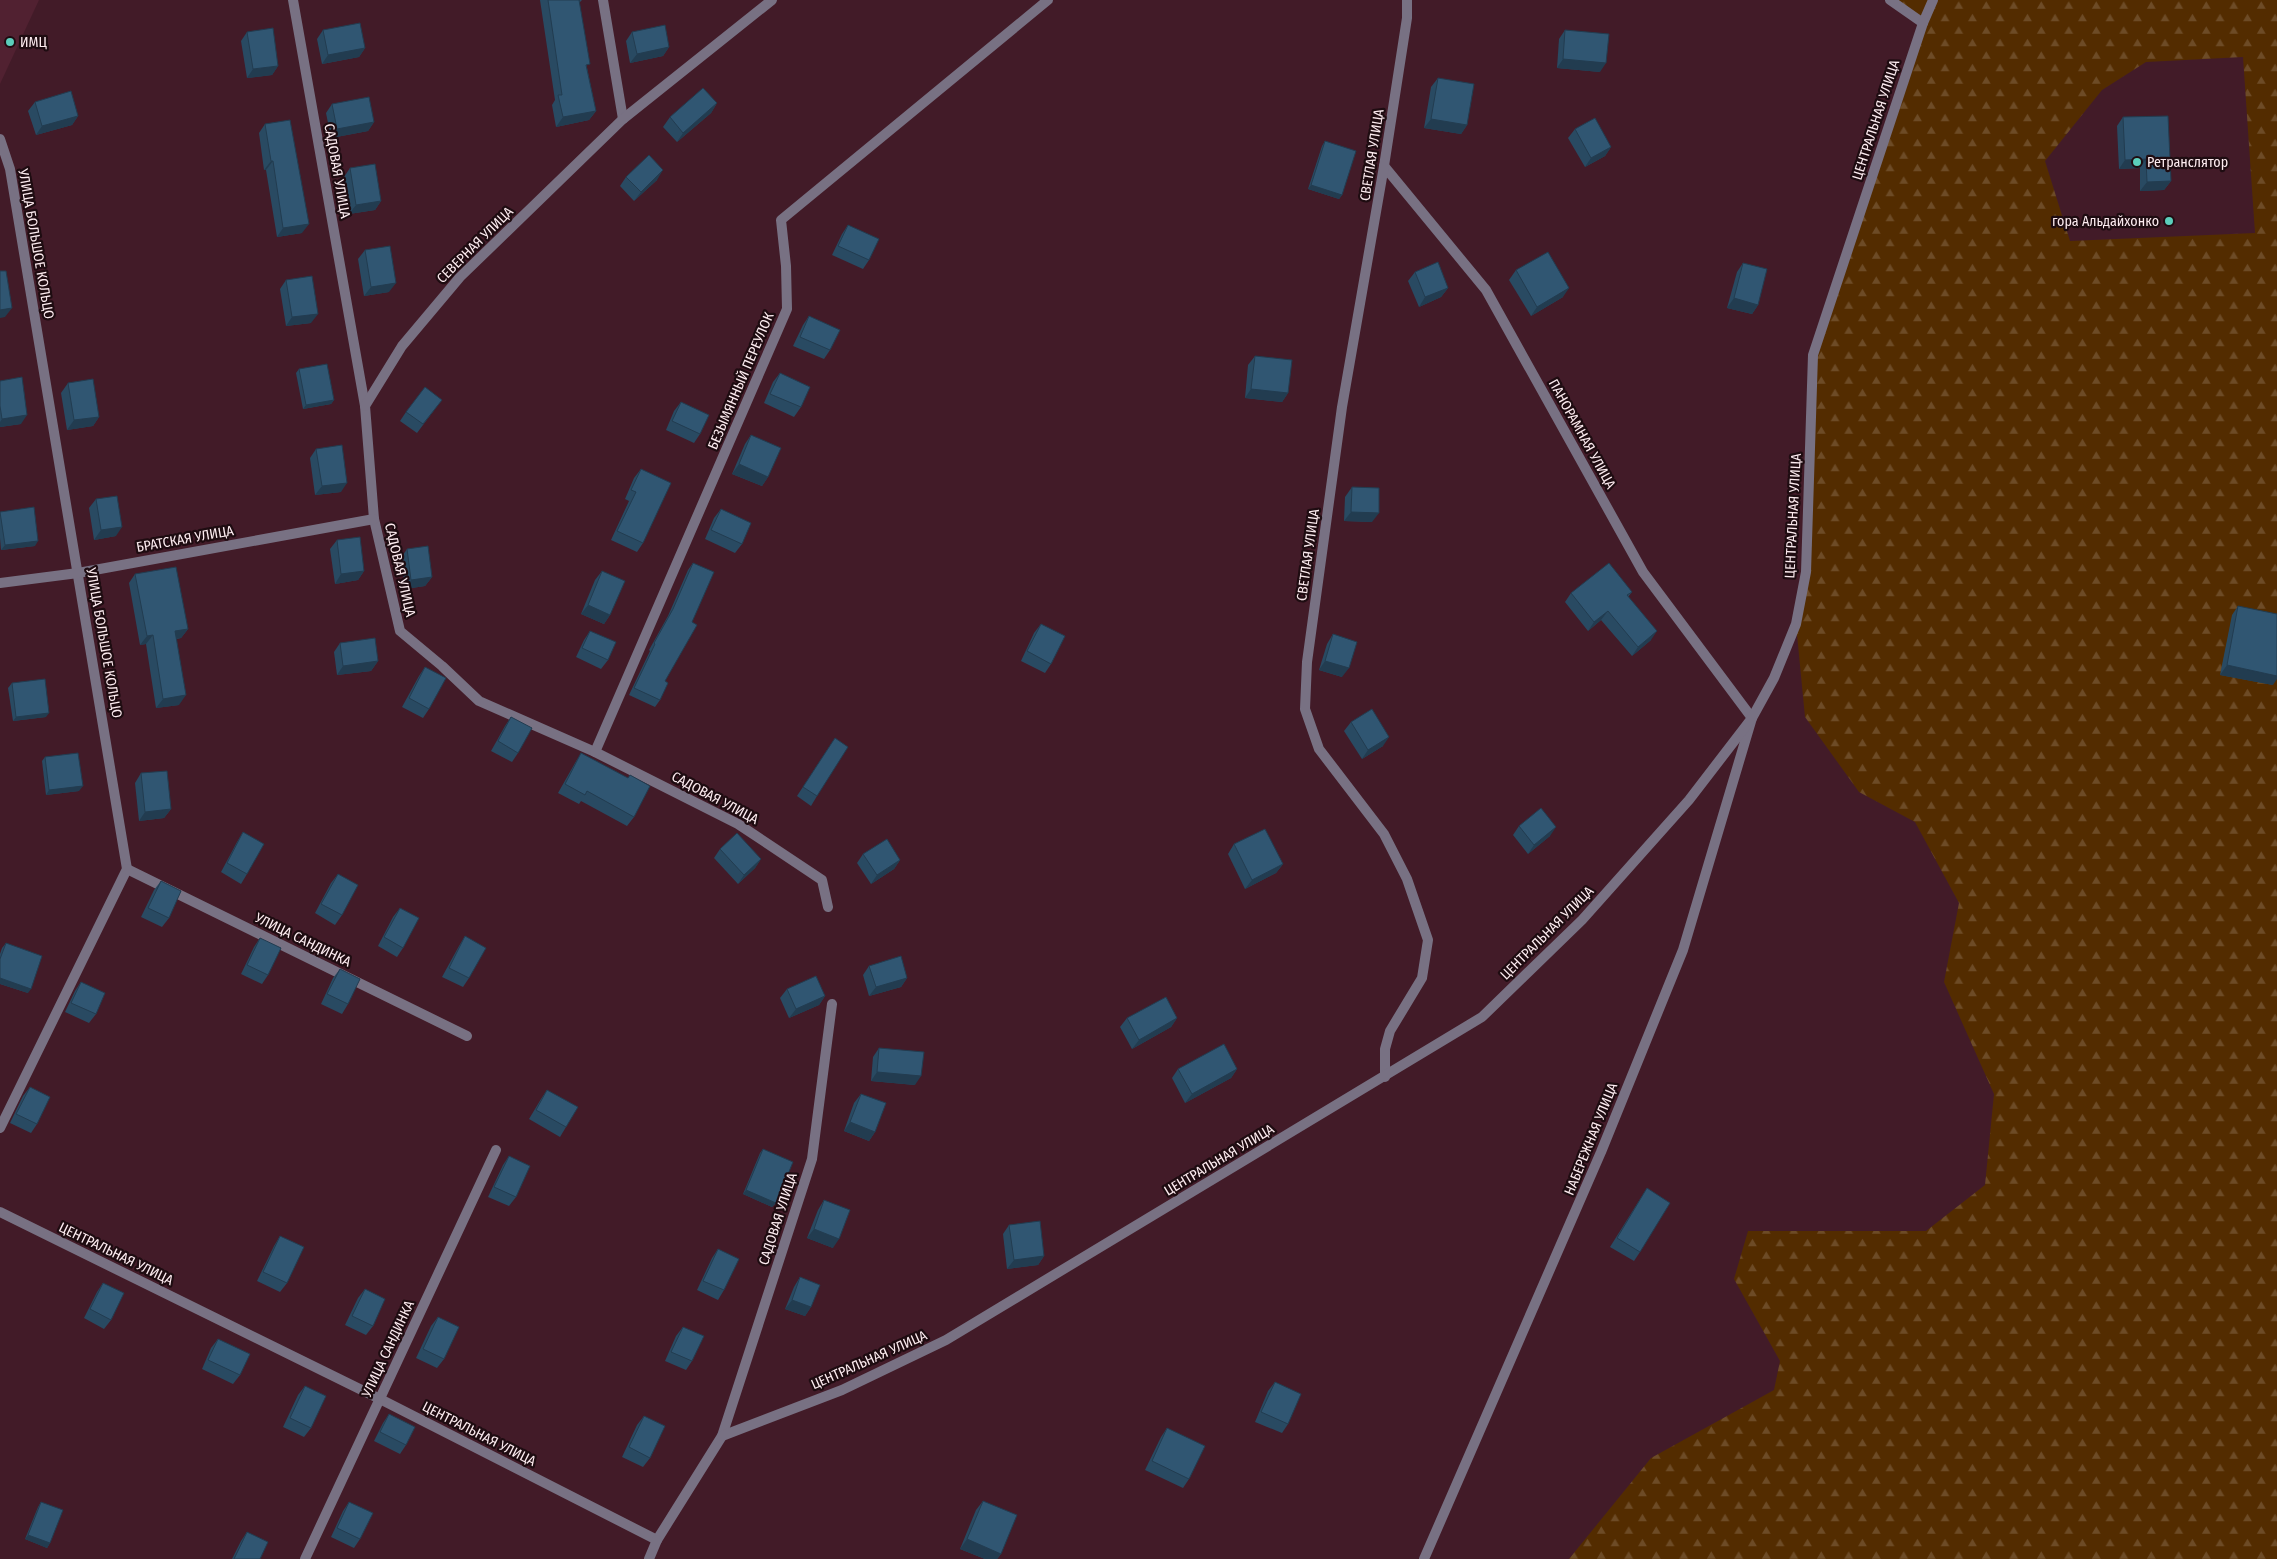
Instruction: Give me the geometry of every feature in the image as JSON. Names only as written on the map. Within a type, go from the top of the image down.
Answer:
[{"type":"street","name":"САДОВАЯ УЛИЦА","points":[[293,0],[365,406],[374,519],[400,631],[442,666],[479,701],[595,752],[738,824],[822,880],[828,907]]},
{"type":"street","points":[[603,0],[623,119]]},
{"type":"street","name":"СЕВЕРНАЯ УЛИЦА","points":[[365,406],[402,346],[460,277],[623,119],[772,0]]},
{"type":"street","name":"БЕЗЫМЯННЫЙ ПЕРЕУЛОК","points":[[595,752],[787,308],[786,266],[781,220],[1048,0]]},
{"type":"street","name":"СВЕТЛАЯ УЛИЦА","points":[[1385,1076],[1385,1049],[1390,1031],[1422,978],[1428,940],[1407,879],[1384,834],[1319,749],[1305,710],[1306,662],[1342,407],[1384,166],[1407,18],[1407,0]]},
{"type":"street","points":[[1890,0],[1923,22]]},
{"type":"street","name":"ЦЕНТРАЛЬНАЯ УЛИЦА","points":[[722,1436],[842,1390],[946,1340],[1482,1017],[1582,920],[1689,800],[1752,718],[1774,678],[1796,624],[1806,572],[1812,356],[1923,22],[1933,0]]},
{"type":"street","name":"УЛИЦА БОЛЬШОЕ КОЛЬЦО","points":[[0,139],[10,169],[128,869]]},
{"type":"street","name":"ПАНОРАМНАЯ УЛИЦА","points":[[1384,166],[1486,290],[1643,572],[1752,718]]},
{"type":"street","name":"БРАТСКАЯ УЛИЦА","points":[[0,583],[78,572],[374,519]]},
{"type":"street","name":"НАБЕРЕЖНАЯ УЛИЦА","points":[[1424,1559],[1598,1161],[1683,950],[1752,718]]},
{"type":"street","points":[[0,1128],[128,869]]},
{"type":"street","name":"УЛИЦА САНДИНКА","points":[[128,869],[467,1036]]},
{"type":"street","name":"САДОВАЯ УЛИЦА","points":[[722,1436],[812,1159],[832,1004]]},
{"type":"street","name":"УЛИЦА САНДИНКА","points":[[305,1559],[496,1150]]},
{"type":"street","name":"ЦЕНТРАЛЬНАЯ УЛИЦА","points":[[0,1212],[380,1400],[657,1540]]},
{"type":"street","points":[[649,1559],[657,1540],[722,1436]]},
{"type":"shaded area","name":"ИМЦ","points":[[0,0],[39,0],[0,84]]},
{"type":"green space","points":[[1890,0],[2277,0],[2277,1559],[1569,1559],[1651,1458],[1774,1390],[1780,1361],[1734,1279],[1748,1231],[1926,1231],[1985,1185],[1994,1094],[1944,982],[1959,903],[1915,822],[1859,792],[1805,717],[1796,624],[1806,572],[1813,355],[1923,23]],"holes":[[[2243,57],[2255,233],[2070,241],[2045,161],[2102,90],[2146,62]]]},
{"type":"building","points":[[548,0],[579,0],[590,64],[586,65],[596,111],[563,117],[558,95],[562,95]]},
{"type":"building","points":[[360,23],[365,48],[328,55],[323,30]]},
{"type":"building","points":[[665,25],[669,47],[637,54],[632,32]]},
{"type":"building","points":[[273,28],[278,66],[253,69],[247,32]]},
{"type":"building","points":[[1565,30],[1609,34],[1606,63],[1563,59]]},
{"type":"building","points":[[1438,78],[1474,84],[1467,125],[1431,119]]},
{"type":"building","points":[[703,88],[717,103],[683,133],[670,117]]},
{"type":"building","points":[[71,91],[78,116],[42,126],[35,102]]},
{"type":"building","points":[[369,97],[374,122],[337,129],[332,104]]},
{"type":"building","name":"Ретранслятор","points":[[2168,116],[2171,181],[2147,182],[2146,159],[2125,160],[2123,117]]},
{"type":"building","points":[[1595,118],[1611,147],[1591,158],[1575,129]]},
{"type":"building","points":[[290,120],[309,224],[283,228],[273,161],[271,161],[265,124]]},
{"type":"building","points":[[1325,141],[1356,151],[1342,195],[1311,185]]},
{"type":"building","points":[[649,155],[663,170],[641,192],[626,177]]},
{"type":"building","points":[[375,164],[381,201],[356,205],[350,168]]},
{"type":"building","points":[[848,225],[879,239],[869,260],[838,246]]},
{"type":"building","points":[[390,246],[396,283],[371,287],[365,250]]},
{"type":"building","points":[[1548,252],[1569,288],[1537,307],[1516,270]]},
{"type":"building","points":[[1438,262],[1448,288],[1425,297],[1415,272]]},
{"type":"building","points":[[1743,263],[1767,269],[1758,305],[1734,298]]},
{"type":"building","points":[[0,271],[6,271],[12,308],[0,310]]},
{"type":"building","points":[[312,276],[318,314],[292,317],[286,280]]},
{"type":"building","points":[[809,316],[840,330],[830,350],[800,337]]},
{"type":"building","points":[[1255,356],[1292,360],[1288,393],[1251,389]]},
{"type":"building","points":[[327,364],[334,400],[306,405],[299,369]]},
{"type":"building","points":[[780,373],[810,387],[801,407],[770,394]]},
{"type":"building","points":[[22,377],[27,415],[2,419],[0,381]]},
{"type":"building","points":[[93,379],[99,417],[74,420],[68,383]]},
{"type":"building","points":[[425,387],[442,400],[423,424],[406,412]]},
{"type":"building","points":[[681,402],[709,415],[700,434],[672,421]]},
{"type":"building","points":[[751,435],[781,448],[768,477],[739,464]]},
{"type":"building","points":[[342,445],[347,483],[322,486],[316,449]]},
{"type":"building","points":[[641,469],[671,483],[643,543],[617,531],[636,492],[631,490]]},
{"type":"building","points":[[1352,487],[1379,488],[1379,513],[1351,512]]},
{"type":"building","points":[[117,496],[122,527],[101,530],[96,499]]},
{"type":"building","points":[[34,507],[38,541],[5,545],[0,512]]},
{"type":"building","points":[[721,509],[751,523],[742,544],[711,530]]},
{"type":"building","points":[[360,537],[364,571],[341,574],[337,540]]},
{"type":"building","points":[[428,546],[432,577],[411,580],[407,549]]},
{"type":"building","points":[[693,563],[714,572],[692,622],[697,625],[665,681],[668,683],[660,700],[634,688],[654,643],[673,609]]},
{"type":"building","points":[[1609,563],[1632,592],[1627,595],[1657,631],[1638,647],[1608,611],[1594,622],[1571,593]]},
{"type":"building","points":[[176,567],[188,629],[175,631],[186,695],[163,699],[153,635],[147,636],[135,574]]},
{"type":"building","points":[[602,571],[625,581],[610,615],[588,605]]},
{"type":"building","points":[[2238,606],[2277,614],[2277,676],[2227,665]]},
{"type":"building","points":[[1041,624],[1065,636],[1051,664],[1027,651]]},
{"type":"building","points":[[590,631],[616,642],[608,660],[582,648]]},
{"type":"building","points":[[1333,634],[1357,642],[1349,668],[1325,661]]},
{"type":"building","points":[[375,638],[378,661],[343,666],[340,643]]},
{"type":"building","points":[[425,667],[446,678],[429,709],[409,698]]},
{"type":"building","points":[[45,679],[49,713],[16,717],[12,683]]},
{"type":"building","points":[[1372,709],[1389,737],[1368,750],[1351,722]]},
{"type":"building","points":[[511,717],[532,728],[518,753],[498,741]]},
{"type":"building","points":[[835,738],[848,747],[817,796],[803,787]]},
{"type":"building","points":[[78,753],[83,786],[49,790],[45,757]]},
{"type":"building","points":[[581,753],[628,778],[630,775],[650,786],[634,817],[587,791],[585,795],[565,784]]},
{"type":"building","points":[[167,771],[171,809],[145,812],[141,773]]},
{"type":"building","points":[[1541,808],[1556,827],[1534,845],[1519,826]]},
{"type":"building","points":[[1265,829],[1283,864],[1252,880],[1234,844]]},
{"type":"building","points":[[243,832],[264,844],[247,874],[227,863]]},
{"type":"building","points":[[737,833],[761,859],[744,875],[720,849]]},
{"type":"building","points":[[887,839],[900,860],[877,875],[863,854]]},
{"type":"building","points":[[338,874],[358,885],[342,915],[321,904]]},
{"type":"building","points":[[161,881],[181,891],[169,918],[148,908]]},
{"type":"building","points":[[400,908],[419,918],[403,948],[384,937]]},
{"type":"building","points":[[465,936],[486,948],[469,978],[449,968]]},
{"type":"building","points":[[260,938],[281,948],[268,975],[247,965]]},
{"type":"building","points":[[6,943],[42,956],[31,989],[0,978],[0,959]]},
{"type":"building","points":[[901,956],[907,978],[876,987],[869,966]]},
{"type":"building","points":[[340,969],[360,979],[348,1004],[327,994]]},
{"type":"building","points":[[816,976],[825,996],[796,1009],[787,989]]},
{"type":"building","points":[[81,982],[105,993],[96,1014],[71,1003]]},
{"type":"building","points":[[1166,997],[1177,1018],[1139,1040],[1127,1018]]},
{"type":"building","points":[[1224,1044],[1237,1069],[1192,1094],[1178,1069]]},
{"type":"building","points":[[879,1048],[924,1052],[921,1076],[877,1072]]},
{"type":"building","points":[[30,1087],[50,1097],[37,1124],[16,1114]]},
{"type":"building","points":[[547,1090],[578,1107],[566,1127],[536,1110]]},
{"type":"building","points":[[861,1094],[886,1103],[875,1132],[850,1122]]},
{"type":"building","points":[[763,1149],[793,1162],[776,1203],[746,1190]]},
{"type":"building","points":[[509,1156],[530,1166],[516,1197],[494,1187]]},
{"type":"building","points":[[1647,1188],[1670,1203],[1640,1252],[1617,1238]]},
{"type":"building","points":[[824,1200],[850,1210],[839,1239],[814,1229]]},
{"type":"building","points":[[1040,1221],[1044,1256],[1014,1260],[1009,1225]]},
{"type":"building","points":[[280,1236],[304,1247],[287,1283],[263,1272]]},
{"type":"building","points":[[718,1249],[739,1259],[724,1290],[703,1281]]},
{"type":"building","points":[[800,1277],[820,1285],[811,1307],[792,1300]]},
{"type":"building","points":[[103,1283],[124,1293],[111,1320],[90,1309]]},
{"type":"building","points":[[365,1289],[385,1299],[373,1326],[352,1316]]},
{"type":"building","points":[[438,1317],[459,1327],[444,1359],[423,1349]]},
{"type":"building","points":[[683,1327],[704,1336],[692,1361],[671,1352]]},
{"type":"building","points":[[218,1339],[250,1354],[240,1375],[208,1360]]},
{"type":"building","points":[[1275,1382],[1301,1394],[1288,1424],[1261,1412]]},
{"type":"building","points":[[305,1386],[326,1396],[311,1428],[290,1418]]},
{"type":"building","points":[[389,1414],[415,1427],[406,1445],[380,1432]]},
{"type":"building","points":[[644,1416],[665,1426],[650,1458],[629,1447]]},
{"type":"building","points":[[1167,1428],[1205,1446],[1189,1479],[1152,1461]]},
{"type":"building","points":[[983,1501],[1017,1515],[1001,1554],[967,1539]]},
{"type":"building","points":[[41,1502],[63,1510],[50,1543],[28,1535]]},
{"type":"building","points":[[349,1502],[373,1513],[360,1539],[337,1528]]},
{"type":"building","points":[[247,1532],[268,1542],[260,1559],[234,1559]]},
{"type":"place","name":"ИМЦ","points":[[10,42]]},
{"type":"place","name":"Ретранслятор","points":[[2137,162]]},
{"type":"place","name":"гора Альдайхонко","points":[[2169,221]]}]
